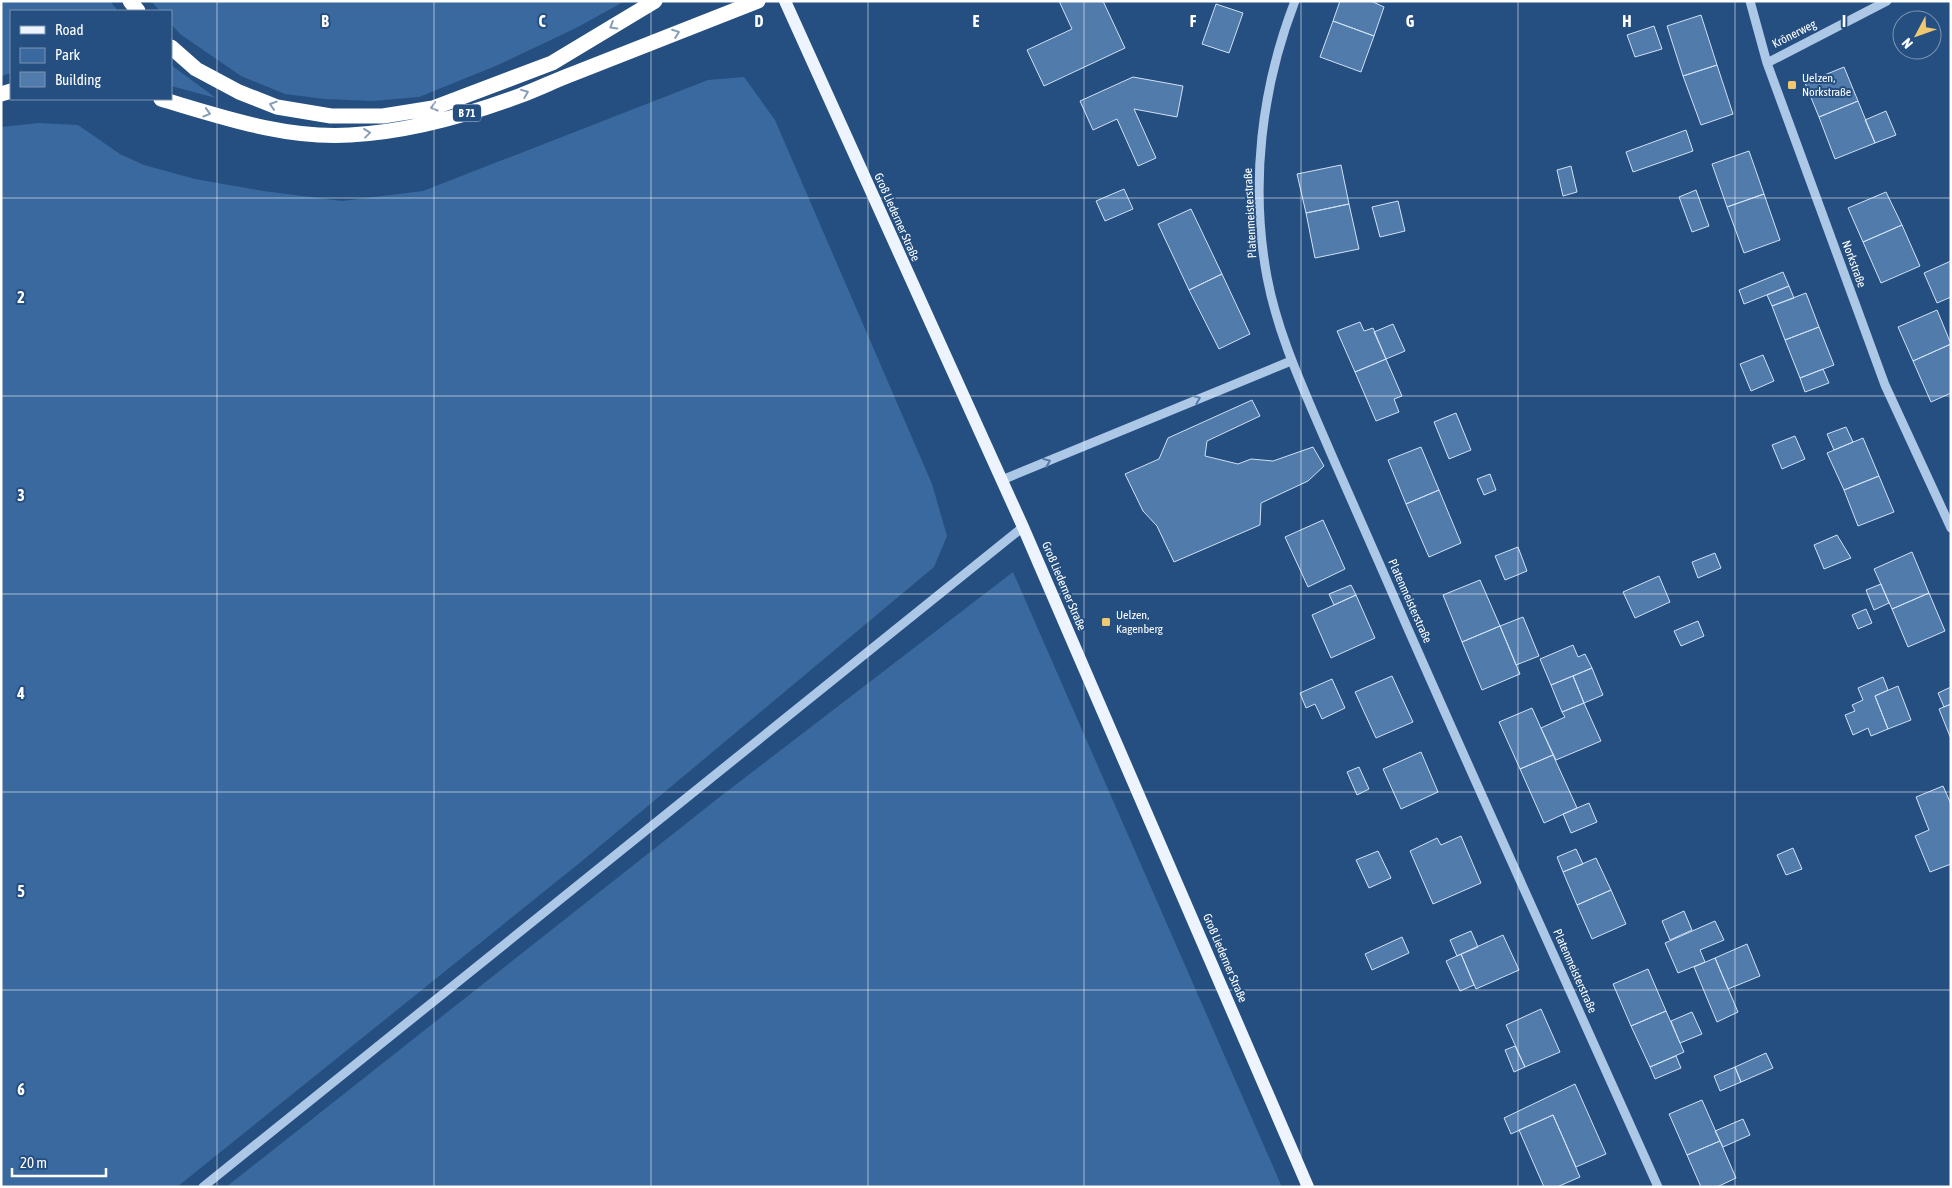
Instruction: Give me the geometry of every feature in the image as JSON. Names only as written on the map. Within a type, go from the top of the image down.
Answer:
[{"type":"highway","points":[[172,48],[196,69],[239,92],[277,107],[331,116],[383,116],[433,108],[552,62],[655,1]]},
{"type":"highway","name":"B 71","points":[[164,100],[234,121],[272,129],[310,134],[349,135],[392,130],[435,122],[519,96],[758,1]]},
{"type":"main road","name":"Groß Liederner Straße","points":[[785,1],[1023,527],[1308,1187]]},
{"type":"street","name":"Platenmeisterstraße","points":[[1295,1],[1273,68],[1265,109],[1261,150],[1259,192],[1262,236],[1268,278],[1278,320],[1291,360],[1397,604],[1658,1187]]},
{"type":"street","name":"Norkstraße","points":[[1750,1],[1767,63],[1885,385],[1951,528]]},
{"type":"street","name":"Krönerweg","points":[[1767,63],[1887,1]]},
{"type":"street","points":[[1002,480],[1291,360]]},
{"type":"street","points":[[203,1187],[1023,527]]},
{"type":"green space","points":[[1,1],[110,1],[117,10],[10,10],[10,73],[1,76]]},
{"type":"green space","points":[[151,1],[625,1],[576,28],[498,65],[419,97],[373,101],[325,99],[285,94],[241,76],[180,34],[172,25],[172,10],[159,10]]},
{"type":"green space","points":[[172,66],[216,98],[172,86]]},
{"type":"green space","points":[[744,77],[775,120],[932,484],[947,536],[934,567],[582,861],[177,1187],[1,1187],[1,127],[39,123],[78,125],[120,154],[144,165],[195,179],[263,191],[342,201],[423,191],[708,80]]},
{"type":"green space","points":[[1013,572],[1282,1187],[226,1187],[721,796]]},
{"type":"building","points":[[1059,1],[1103,1],[1125,48],[1044,86],[1027,50],[1072,29]]},
{"type":"building","points":[[1340,1],[1371,1],[1384,7],[1374,36],[1333,21]]},
{"type":"building","points":[[1216,4],[1243,13],[1229,53],[1202,44]]},
{"type":"building","points":[[1701,15],[1717,65],[1683,76],[1667,26]]},
{"type":"building","points":[[1333,21],[1374,36],[1361,72],[1320,57]]},
{"type":"building","points":[[1654,26],[1662,49],[1635,57],[1627,35]]},
{"type":"building","points":[[1717,65],[1733,114],[1701,125],[1683,76]]},
{"type":"building","points":[[1844,67],[1858,101],[1819,117],[1805,83]]},
{"type":"building","points":[[1133,77],[1183,86],[1177,117],[1134,109],[1156,158],[1138,166],[1117,119],[1093,130],[1080,101]]},
{"type":"building","points":[[1858,101],[1875,143],[1835,159],[1819,117]]},
{"type":"building","points":[[1886,111],[1896,135],[1875,143],[1865,120]]},
{"type":"building","points":[[1686,130],[1693,151],[1633,172],[1626,152]]},
{"type":"building","points":[[1749,151],[1764,194],[1727,207],[1712,164]]},
{"type":"building","points":[[1341,165],[1349,204],[1306,213],[1297,174]]},
{"type":"building","points":[[1571,166],[1577,192],[1563,196],[1557,170]]},
{"type":"building","points":[[1124,189],[1133,209],[1105,221],[1096,201]]},
{"type":"building","points":[[1696,190],[1709,226],[1692,232],[1679,197]]},
{"type":"building","points":[[1886,192],[1902,225],[1863,242],[1848,208]]},
{"type":"building","points":[[1764,194],[1780,240],[1744,253],[1727,207]]},
{"type":"building","points":[[1398,201],[1405,231],[1380,237],[1372,207]]},
{"type":"building","points":[[1349,204],[1359,249],[1315,258],[1306,213]]},
{"type":"building","points":[[1191,209],[1222,274],[1189,290],[1158,224]]},
{"type":"building","points":[[1902,225],[1920,266],[1881,283],[1863,242]]},
{"type":"building","points":[[1951,261],[1951,297],[1937,303],[1924,273]]},
{"type":"building","points":[[1783,272],[1789,286],[1744,304],[1739,290]]},
{"type":"building","points":[[1222,274],[1250,334],[1219,349],[1189,290]]},
{"type":"building","points":[[1789,286],[1794,298],[1772,306],[1767,295]]},
{"type":"building","points":[[1806,293],[1819,327],[1785,340],[1772,306]]},
{"type":"building","points":[[1937,310],[1951,344],[1913,361],[1898,327]]},
{"type":"building","points":[[1360,322],[1364,331],[1373,328],[1386,359],[1355,372],[1337,331]]},
{"type":"building","points":[[1393,324],[1405,351],[1386,359],[1374,332]]},
{"type":"building","points":[[1819,327],[1834,365],[1800,378],[1785,340]]},
{"type":"building","points":[[1951,344],[1951,393],[1931,402],[1913,361]]},
{"type":"building","points":[[1763,355],[1774,381],[1751,391],[1740,364]]},
{"type":"building","points":[[1386,359],[1402,396],[1394,399],[1399,412],[1376,421],[1355,372]]},
{"type":"building","points":[[1823,369],[1829,383],[1805,392],[1800,378]]},
{"type":"building","points":[[1252,400],[1260,416],[1207,441],[1205,456],[1238,464],[1251,459],[1273,461],[1313,447],[1324,466],[1308,481],[1261,503],[1260,525],[1174,562],[1157,526],[1143,511],[1125,474],[1159,459],[1168,438]]},
{"type":"building","points":[[1456,413],[1471,450],[1449,459],[1434,422]]},
{"type":"building","points":[[1846,427],[1853,442],[1834,450],[1827,434]]},
{"type":"building","points":[[1795,436],[1805,459],[1782,469],[1772,445]]},
{"type":"building","points":[[1863,438],[1879,476],[1844,490],[1827,453]]},
{"type":"building","points":[[1421,447],[1439,490],[1406,504],[1388,460]]},
{"type":"building","points":[[1490,474],[1496,490],[1484,495],[1477,479]]},
{"type":"building","points":[[1879,476],[1894,512],[1858,526],[1844,490]]},
{"type":"building","points":[[1439,490],[1461,543],[1429,557],[1406,504]]},
{"type":"building","points":[[1323,520],[1345,569],[1308,587],[1285,537]]},
{"type":"building","points":[[1837,535],[1851,558],[1824,569],[1814,545]]},
{"type":"building","points":[[1518,547],[1527,571],[1505,580],[1495,556]]},
{"type":"building","points":[[1912,552],[1929,593],[1892,609],[1874,569]]},
{"type":"building","points":[[1715,553],[1721,568],[1698,578],[1692,562]]},
{"type":"building","points":[[1659,576],[1670,602],[1635,618],[1623,592]]},
{"type":"building","points":[[1480,580],[1500,626],[1462,642],[1443,595]]},
{"type":"building","points":[[1881,584],[1889,603],[1874,610],[1866,590]]},
{"type":"building","points":[[1351,585],[1356,595],[1334,605],[1329,594]]},
{"type":"building","points":[[1929,593],[1945,631],[1908,647],[1892,609]]},
{"type":"building","points":[[1356,595],[1375,638],[1331,658],[1312,615]]},
{"type":"building","points":[[1866,609],[1872,623],[1858,629],[1852,615]]},
{"type":"building","points":[[1523,617],[1539,656],[1516,665],[1500,626]]},
{"type":"building","points":[[1698,621],[1704,636],[1681,646],[1674,631]]},
{"type":"building","points":[[1500,626],[1520,674],[1482,690],[1462,642]]},
{"type":"building","points":[[1573,645],[1578,657],[1585,654],[1592,668],[1551,685],[1540,659]]},
{"type":"building","points":[[1592,668],[1603,695],[1584,703],[1573,676]]},
{"type":"building","points":[[1392,676],[1413,722],[1376,738],[1355,692]]},
{"type":"building","points":[[1573,676],[1584,703],[1562,712],[1551,685]]},
{"type":"building","points":[[1883,677],[1888,690],[1875,696],[1888,729],[1871,736],[1868,728],[1853,735],[1845,715],[1855,711],[1852,705],[1863,700],[1858,688]]},
{"type":"building","points":[[1332,679],[1345,708],[1322,719],[1315,704],[1306,708],[1300,693]]},
{"type":"building","points":[[1898,686],[1911,720],[1888,729],[1875,696]]},
{"type":"building","points":[[1951,687],[1951,704],[1944,707],[1938,693]]},
{"type":"building","points":[[1584,703],[1601,741],[1556,760],[1541,728],[1565,717],[1562,712]]},
{"type":"building","points":[[1951,704],[1951,739],[1939,709]]},
{"type":"building","points":[[1532,708],[1553,755],[1520,769],[1499,722]]},
{"type":"building","points":[[1421,752],[1438,792],[1401,809],[1383,769]]},
{"type":"building","points":[[1553,755],[1577,808],[1544,823],[1520,769]]},
{"type":"building","points":[[1359,767],[1369,789],[1357,795],[1347,772]]},
{"type":"building","points":[[1943,786],[1951,804],[1951,864],[1930,872],[1915,836],[1929,830],[1916,797]]},
{"type":"building","points":[[1589,803],[1597,822],[1571,833],[1563,814]]},
{"type":"building","points":[[1461,836],[1481,883],[1433,904],[1410,851],[1437,838],[1441,845]]},
{"type":"building","points":[[1793,848],[1802,869],[1786,875],[1777,855]]},
{"type":"building","points":[[1576,849],[1583,864],[1563,872],[1557,857]]},
{"type":"building","points":[[1378,851],[1391,878],[1369,888],[1356,860]]},
{"type":"building","points":[[1596,858],[1611,890],[1577,905],[1563,872]]},
{"type":"building","points":[[1611,890],[1626,924],[1592,939],[1577,905]]},
{"type":"building","points":[[1684,911],[1692,930],[1670,940],[1662,921]]},
{"type":"building","points":[[1715,921],[1724,940],[1700,950],[1705,962],[1678,973],[1665,943]]},
{"type":"building","points":[[1471,931],[1478,947],[1457,956],[1450,940]]},
{"type":"building","points":[[1503,935],[1519,970],[1476,989],[1461,954]]},
{"type":"building","points":[[1402,937],[1409,953],[1372,970],[1365,954]]},
{"type":"building","points":[[1747,944],[1760,976],[1728,989],[1715,958]]},
{"type":"building","points":[[1461,954],[1474,985],[1460,991],[1446,961]]},
{"type":"building","points":[[1715,958],[1738,1012],[1717,1022],[1694,967]]},
{"type":"building","points":[[1648,969],[1666,1011],[1631,1026],[1613,984]]},
{"type":"building","points":[[1541,1009],[1560,1052],[1525,1067],[1506,1025]]},
{"type":"building","points":[[1666,1011],[1684,1052],[1650,1067],[1631,1026]]},
{"type":"building","points":[[1692,1012],[1702,1034],[1680,1043],[1671,1021]]},
{"type":"building","points":[[1515,1046],[1525,1067],[1514,1072],[1505,1050]]},
{"type":"building","points":[[1766,1053],[1773,1068],[1741,1082],[1735,1067]]},
{"type":"building","points":[[1676,1056],[1681,1068],[1655,1079],[1650,1067]]},
{"type":"building","points":[[1735,1067],[1741,1082],[1720,1091],[1714,1076]]},
{"type":"building","points":[[1575,1084],[1606,1154],[1576,1167],[1553,1115],[1511,1134],[1504,1118]]},
{"type":"building","points":[[1702,1100],[1720,1141],[1687,1155],[1669,1114]]},
{"type":"building","points":[[1553,1115],[1580,1177],[1557,1187],[1544,1187],[1519,1130]]},
{"type":"building","points":[[1743,1119],[1750,1135],[1723,1147],[1715,1131]]},
{"type":"building","points":[[1720,1141],[1736,1178],[1717,1187],[1701,1187],[1687,1155]]},
{"type":"place","name":"Uelzen, Norkstraße","points":[[1792,85]]},
{"type":"place","name":"Uelzen, Kagenberg","points":[[1106,622]]}]
